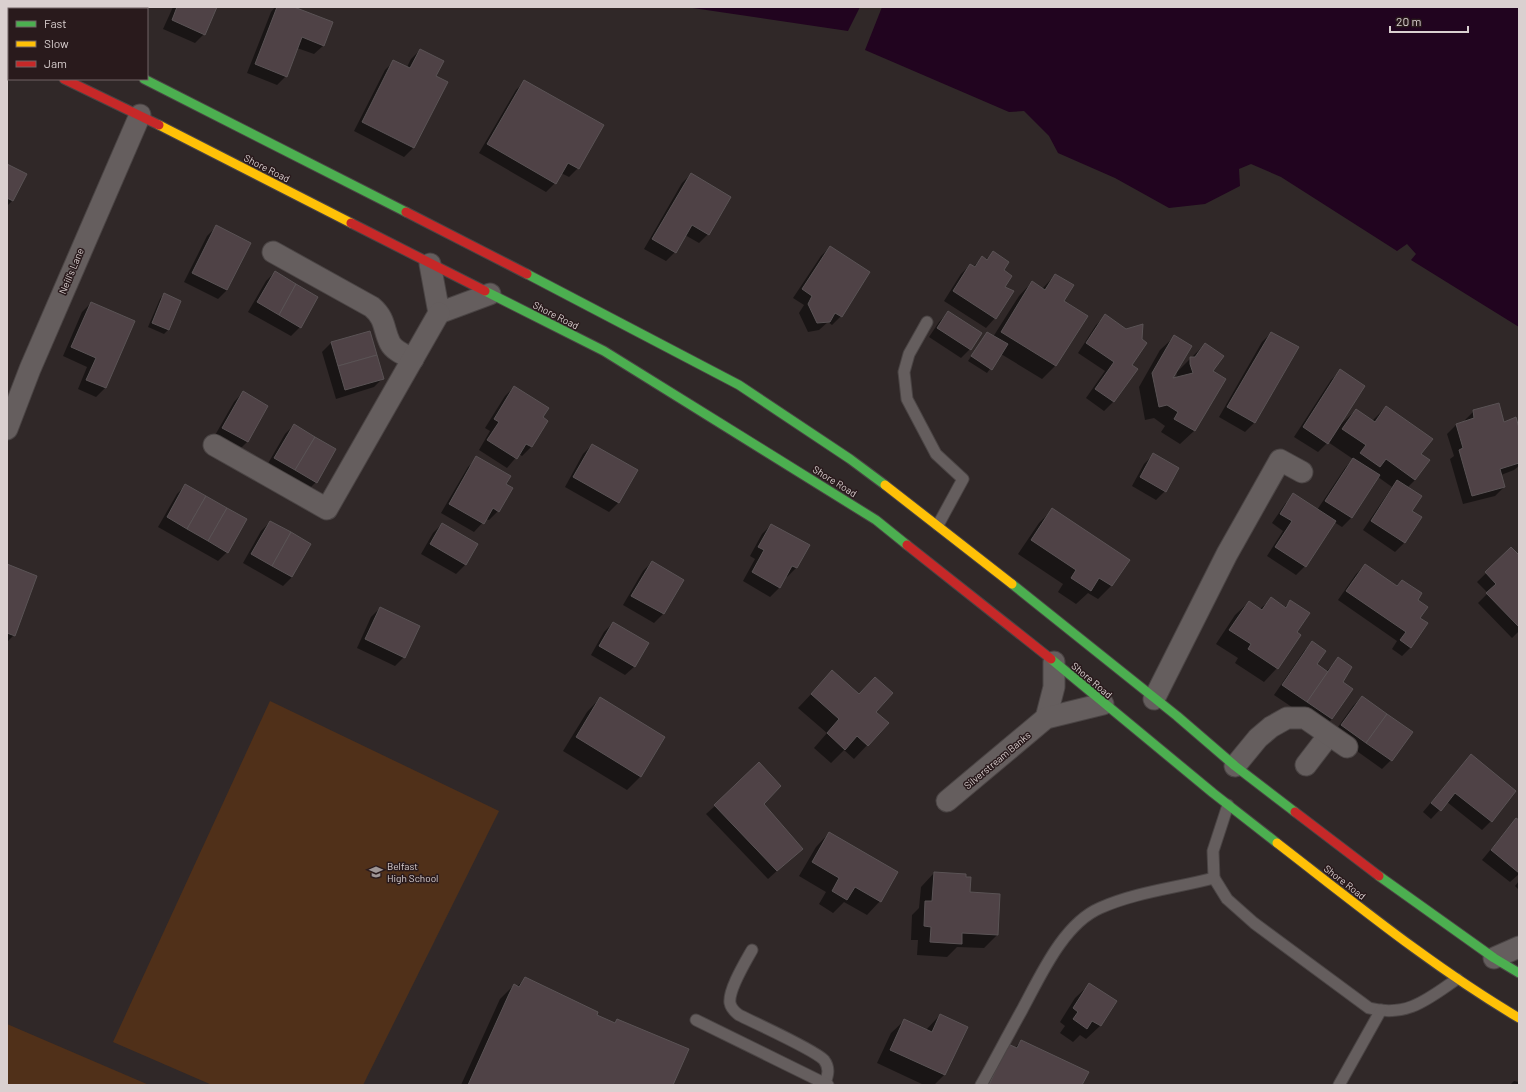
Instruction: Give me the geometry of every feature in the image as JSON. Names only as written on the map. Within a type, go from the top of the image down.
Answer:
[{"type":"highway","name":"Shore Road","points":[[66,80],[140,115],[430,264],[604,351],[876,520],[1054,662],[1103,704],[1228,805],[1405,942],[1488,1000],[1519,1018]]},
{"type":"highway","points":[[146,80],[499,259],[740,385],[850,459],[938,525],[1235,766],[1370,869],[1494,958],[1519,974]]},
{"type":"street","name":"Neill's Lane","points":[[7,429],[30,369],[140,115]]},
{"type":"street","points":[[273,252],[372,307],[380,313],[390,343],[399,352],[413,360]]},
{"type":"street","points":[[214,445],[327,509],[439,313],[430,264]]},
{"type":"street","points":[[439,313],[490,294]]},
{"type":"street","points":[[1154,699],[1227,554],[1280,460],[1302,472]]},
{"type":"street","points":[[1046,718],[1054,687],[1054,662]]},
{"type":"street","name":"Silverstream Banks","points":[[947,801],[1046,718],[1103,704]]},
{"type":"street","points":[[1235,766],[1258,738],[1270,727],[1287,718],[1305,718],[1347,747]]},
{"type":"street","points":[[1306,766],[1329,735]]},
{"type":"street","points":[[1494,958],[1519,947]]},
{"type":"lane","points":[[927,322],[908,354],[904,372],[907,399],[936,454],[963,479],[938,525]]},
{"type":"lane","points":[[1228,805],[1213,851],[1214,878],[1227,899],[1254,923],[1342,990],[1369,1008],[1381,1010],[1404,1009],[1418,1006],[1458,979]]},
{"type":"lane","points":[[981,1085],[1060,944],[1080,920],[1098,908],[1132,896],[1214,878]]},
{"type":"lane","points":[[696,1020],[826,1084],[828,1067],[819,1056],[739,1015],[733,1010],[730,1002],[730,993],[752,950]]},
{"type":"lane","points":[[1339,1085],[1381,1010]]},
{"type":"shaded area","points":[[686,7],[860,7],[848,31]]},
{"type":"shaded area","points":[[882,7],[1519,7],[1519,327],[1411,260],[1416,254],[1407,244],[1397,251],[1281,177],[1251,164],[1239,169],[1240,186],[1205,204],[1169,208],[1115,178],[1058,153],[1049,136],[1024,111],[1009,112],[865,50]]},
{"type":"shaded area","points":[[270,701],[499,811],[363,1085],[212,1085],[113,1042]]},
{"type":"shaded area","points":[[7,1024],[149,1085],[7,1085]]},
{"type":"building","points":[[177,7],[217,7],[205,35],[172,20]]},
{"type":"building","points":[[277,7],[294,7],[333,22],[324,46],[302,37],[287,77],[255,64]]},
{"type":"building","points":[[420,49],[444,61],[436,76],[448,82],[414,148],[362,122],[393,60],[410,68]]},
{"type":"building","points":[[524,80],[604,125],[579,169],[568,163],[556,184],[487,144]]},
{"type":"building","points":[[7,164],[27,174],[13,201],[7,198]]},
{"type":"building","points":[[691,173],[731,197],[709,235],[692,225],[676,253],[652,239]]},
{"type":"building","points":[[216,225],[251,243],[227,290],[192,273]]},
{"type":"building","points":[[830,246],[870,272],[842,317],[835,313],[830,322],[817,323],[808,304],[812,296],[802,289]]},
{"type":"building","points":[[993,251],[1009,262],[1004,270],[1012,276],[1005,287],[1014,291],[996,319],[953,291],[970,264],[975,267],[982,256],[987,260]]},
{"type":"building","points":[[275,271],[296,284],[279,315],[257,302]]},
{"type":"building","points":[[1055,274],[1074,285],[1064,301],[1088,316],[1056,366],[1001,332],[1032,281],[1045,290]]},
{"type":"building","points":[[296,284],[318,297],[301,328],[279,315]]},
{"type":"building","points":[[164,293],[181,301],[169,330],[152,323]]},
{"type":"building","points":[[91,302],[135,321],[106,388],[86,380],[96,358],[71,347]]},
{"type":"building","points":[[948,311],[982,333],[971,350],[937,328]]},
{"type":"building","points":[[1105,314],[1126,329],[1143,324],[1142,339],[1147,343],[1132,365],[1138,369],[1114,402],[1095,389],[1114,362],[1086,343]]},
{"type":"building","points":[[370,331],[377,355],[338,366],[331,342]]},
{"type":"building","points":[[987,332],[1008,344],[992,370],[971,356]]},
{"type":"building","points":[[1271,332],[1299,347],[1255,423],[1227,407]]},
{"type":"building","points":[[1174,335],[1192,346],[1173,378],[1193,373],[1190,364],[1190,357],[1195,357],[1205,343],[1224,356],[1213,371],[1226,379],[1195,431],[1174,419],[1178,412],[1167,405],[1159,407],[1152,373]]},
{"type":"building","points":[[377,355],[384,379],[345,390],[338,366]]},
{"type":"building","points":[[1340,369],[1365,386],[1328,444],[1303,427]]},
{"type":"building","points":[[514,386],[549,408],[543,417],[548,421],[532,447],[526,444],[517,459],[487,440],[499,422],[494,419]]},
{"type":"building","points":[[243,391],[268,406],[248,442],[222,428]]},
{"type":"building","points":[[1499,403],[1504,422],[1516,417],[1519,428],[1519,463],[1500,469],[1505,487],[1472,496],[1459,450],[1463,448],[1456,424],[1474,418],[1473,410]]},
{"type":"building","points":[[1386,406],[1433,439],[1421,454],[1430,460],[1415,480],[1386,459],[1380,467],[1360,453],[1366,445],[1342,429],[1356,409],[1375,422]]},
{"type":"building","points":[[294,424],[315,437],[295,470],[274,458]]},
{"type":"building","points":[[315,437],[336,449],[317,483],[295,470]]},
{"type":"building","points":[[592,444],[638,470],[619,503],[573,477]]},
{"type":"building","points":[[1153,453],[1179,468],[1166,492],[1140,477]]},
{"type":"building","points":[[476,456],[511,476],[506,484],[513,488],[499,512],[493,508],[484,524],[449,504]]},
{"type":"building","points":[[1353,458],[1380,475],[1352,518],[1325,501]]},
{"type":"building","points":[[1397,480],[1422,496],[1412,511],[1422,517],[1405,543],[1371,521]]},
{"type":"building","points":[[185,484],[206,496],[187,529],[167,517]]},
{"type":"building","points":[[1293,493],[1336,521],[1306,567],[1275,547],[1292,521],[1280,514]]},
{"type":"building","points":[[206,496],[227,508],[208,541],[187,529]]},
{"type":"building","points":[[227,508],[247,519],[228,553],[208,541]]},
{"type":"building","points":[[1052,508],[1130,560],[1112,586],[1099,578],[1091,591],[1071,578],[1076,570],[1031,540]]},
{"type":"building","points":[[270,521],[291,532],[272,566],[251,554]]},
{"type":"building","points":[[442,523],[478,544],[466,565],[430,544]]},
{"type":"building","points":[[771,524],[810,545],[797,568],[792,566],[780,588],[752,572],[764,550],[758,547]]},
{"type":"building","points":[[291,532],[311,544],[292,577],[272,566]]},
{"type":"building","points":[[1511,547],[1519,555],[1519,627],[1486,593],[1496,584],[1485,572]]},
{"type":"building","points":[[652,561],[684,580],[664,614],[631,596]]},
{"type":"building","points":[[7,564],[37,576],[15,636],[7,633]]},
{"type":"building","points":[[1365,564],[1397,586],[1402,580],[1422,593],[1418,600],[1428,607],[1420,618],[1428,623],[1411,648],[1400,640],[1406,632],[1346,591]]},
{"type":"building","points":[[1271,597],[1286,608],[1290,600],[1310,613],[1297,632],[1301,635],[1278,669],[1248,649],[1251,644],[1229,630],[1249,601],[1262,610]]},
{"type":"building","points":[[380,607],[420,626],[405,658],[365,639]]},
{"type":"building","points":[[613,622],[649,643],[635,667],[599,646]]},
{"type":"building","points":[[1312,641],[1326,651],[1317,664],[1328,672],[1307,702],[1282,685]]},
{"type":"building","points":[[1338,657],[1352,667],[1343,682],[1353,689],[1332,719],[1307,702]]},
{"type":"building","points":[[832,670],[859,694],[875,677],[893,693],[876,712],[889,723],[868,746],[857,736],[845,750],[827,733],[839,719],[811,694]]},
{"type":"building","points":[[1362,696],[1387,714],[1366,743],[1341,725]]},
{"type":"building","points":[[600,697],[665,737],[641,777],[576,737]]},
{"type":"building","points":[[1387,714],[1413,732],[1392,761],[1366,743]]},
{"type":"building","points":[[1471,754],[1516,791],[1492,822],[1455,793],[1441,811],[1431,803]]},
{"type":"building","points":[[759,762],[781,786],[764,804],[803,849],[777,871],[714,805]]},
{"type":"building","points":[[1516,818],[1519,820],[1519,873],[1491,850]]},
{"type":"building","points":[[829,832],[898,872],[881,902],[855,887],[847,900],[832,891],[839,878],[812,862]]},
{"type":"building","points":[[934,872],[966,874],[966,877],[971,877],[970,892],[1000,894],[998,935],[962,933],[962,944],[930,942],[931,927],[924,926],[925,901],[932,901]]},
{"type":"building","points":[[525,977],[598,1012],[597,1015],[615,1023],[617,1019],[689,1049],[673,1085],[468,1085],[514,984],[519,987]]},
{"type":"building","points":[[1089,983],[1117,1001],[1101,1026],[1092,1021],[1087,1029],[1073,1019],[1078,1012],[1073,1008]]},
{"type":"building","points":[[940,1014],[968,1027],[945,1075],[890,1050],[904,1019],[932,1032]]},
{"type":"building","points":[[1021,1040],[1089,1072],[1082,1085],[989,1085],[1008,1044],[1017,1048]]},
{"type":"traffic: fast","points":[[146,80],[406,212]]},
{"type":"traffic: fast","points":[[527,274],[739,385],[850,459],[885,485]]},
{"type":"traffic: fast","points":[[485,291],[604,351],[876,520],[907,545]]},
{"type":"traffic: fast","points":[[1012,584],[1177,716],[1235,766],[1295,812]]},
{"type":"traffic: fast","points":[[1051,659],[1213,793],[1277,843]]},
{"type":"traffic: fast","points":[[1379,876],[1494,958],[1519,973]]},
{"type":"traffic: slow","points":[[159,125],[351,223]]},
{"type":"traffic: slow","points":[[885,485],[1012,584]]},
{"type":"traffic: slow","points":[[1277,843],[1425,956],[1456,978],[1519,1018]]},
{"type":"traffic: jam","points":[[66,80],[159,125]]},
{"type":"traffic: jam","points":[[406,212],[527,274]]},
{"type":"traffic: jam","points":[[351,223],[485,291]]},
{"type":"traffic: jam","points":[[907,545],[1051,659]]},
{"type":"traffic: jam","points":[[1295,812],[1379,876]]},
{"type":"place","name":"Belfast High School","points":[[376,872]]}]
